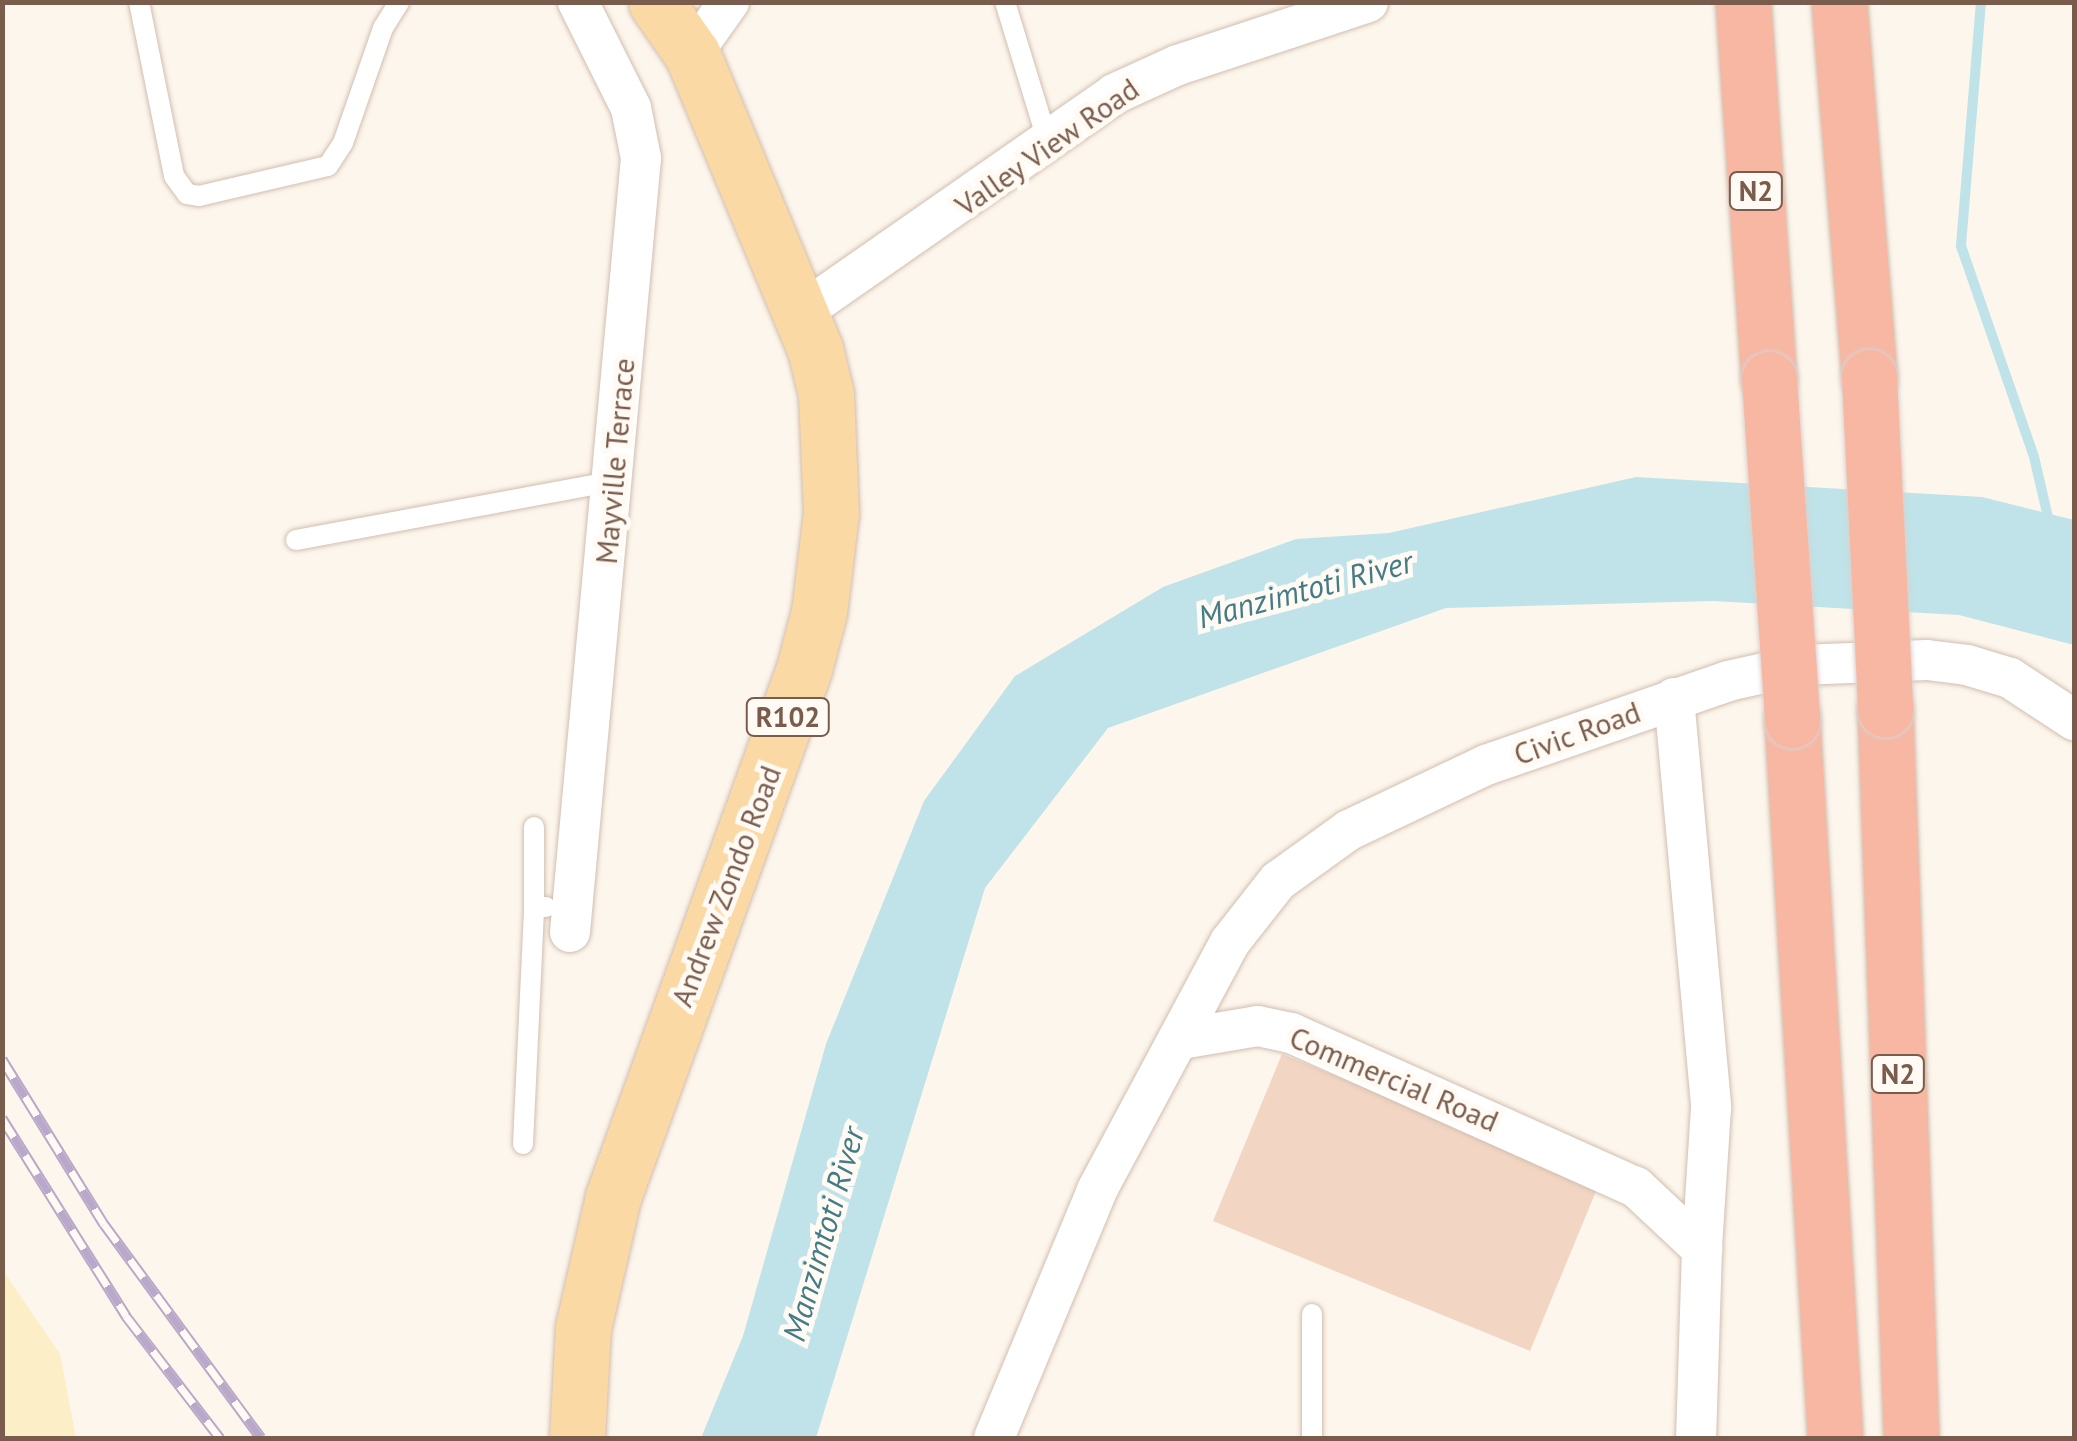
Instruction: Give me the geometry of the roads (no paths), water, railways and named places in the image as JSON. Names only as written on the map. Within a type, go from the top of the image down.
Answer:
[{"type":"highway","name":"N2","points":[[1742,2],[1792,720],[1835,1438]]},
{"type":"highway","name":"N2","points":[[1840,2],[1869,378],[1911,1438]]},
{"type":"main road","name":"Andrew Zondo Road","points":[[577,1438],[583,1328],[613,1197],[760,803],[819,612],[831,513],[830,431],[802,312],[692,54],[656,2]]},
{"type":"street","name":"Mayville Terrace","points":[[559,916],[613,481],[642,158],[631,108],[578,2]]},
{"type":"street","points":[[692,54],[729,2]]},
{"type":"street","name":"Valley View Road","points":[[802,312],[1146,78],[1368,2]]},
{"type":"street","name":"Civic Road","points":[[1181,1039],[1252,909],[1310,856],[1414,796],[1674,698],[1800,665],[1926,660],[2010,678],[2074,720]]},
{"type":"street","points":[[1674,698],[1712,1108],[1691,1431]]},
{"type":"street","name":"Commercial Road","points":[[1181,1039],[1258,1026],[1291,1034],[1608,1171],[1636,1187],[1702,1250]]},
{"type":"street","points":[[994,1438],[1097,1190],[1181,1039]]},
{"type":"lane","points":[[139,2],[174,176],[188,194],[199,196],[328,166],[343,143],[383,28],[400,2]]},
{"type":"lane","points":[[1005,2],[1048,143]]},
{"type":"lane","points":[[296,540],[613,481]]},
{"type":"lane","points":[[522,1144],[559,916],[534,827]]},
{"type":"lane","points":[[1312,1314],[1312,1438]]},
{"type":"water","name":"Manzimtoti River","points":[[1636,477],[1982,497],[2074,520],[2074,645],[1959,615],[1713,601],[1446,608],[1108,728],[985,888],[816,1438],[701,1438],[743,1336],[826,1044],[924,801],[1015,676],[1163,587],[1296,539],[1389,533]]},
{"type":"waterway","points":[[1981,2],[1961,246],[2034,457],[2050,526]]},
{"type":"railway","points":[[2,1059],[104,1224],[261,1438]]},
{"type":"railway","points":[[2,1118],[126,1316],[220,1438]]}]
